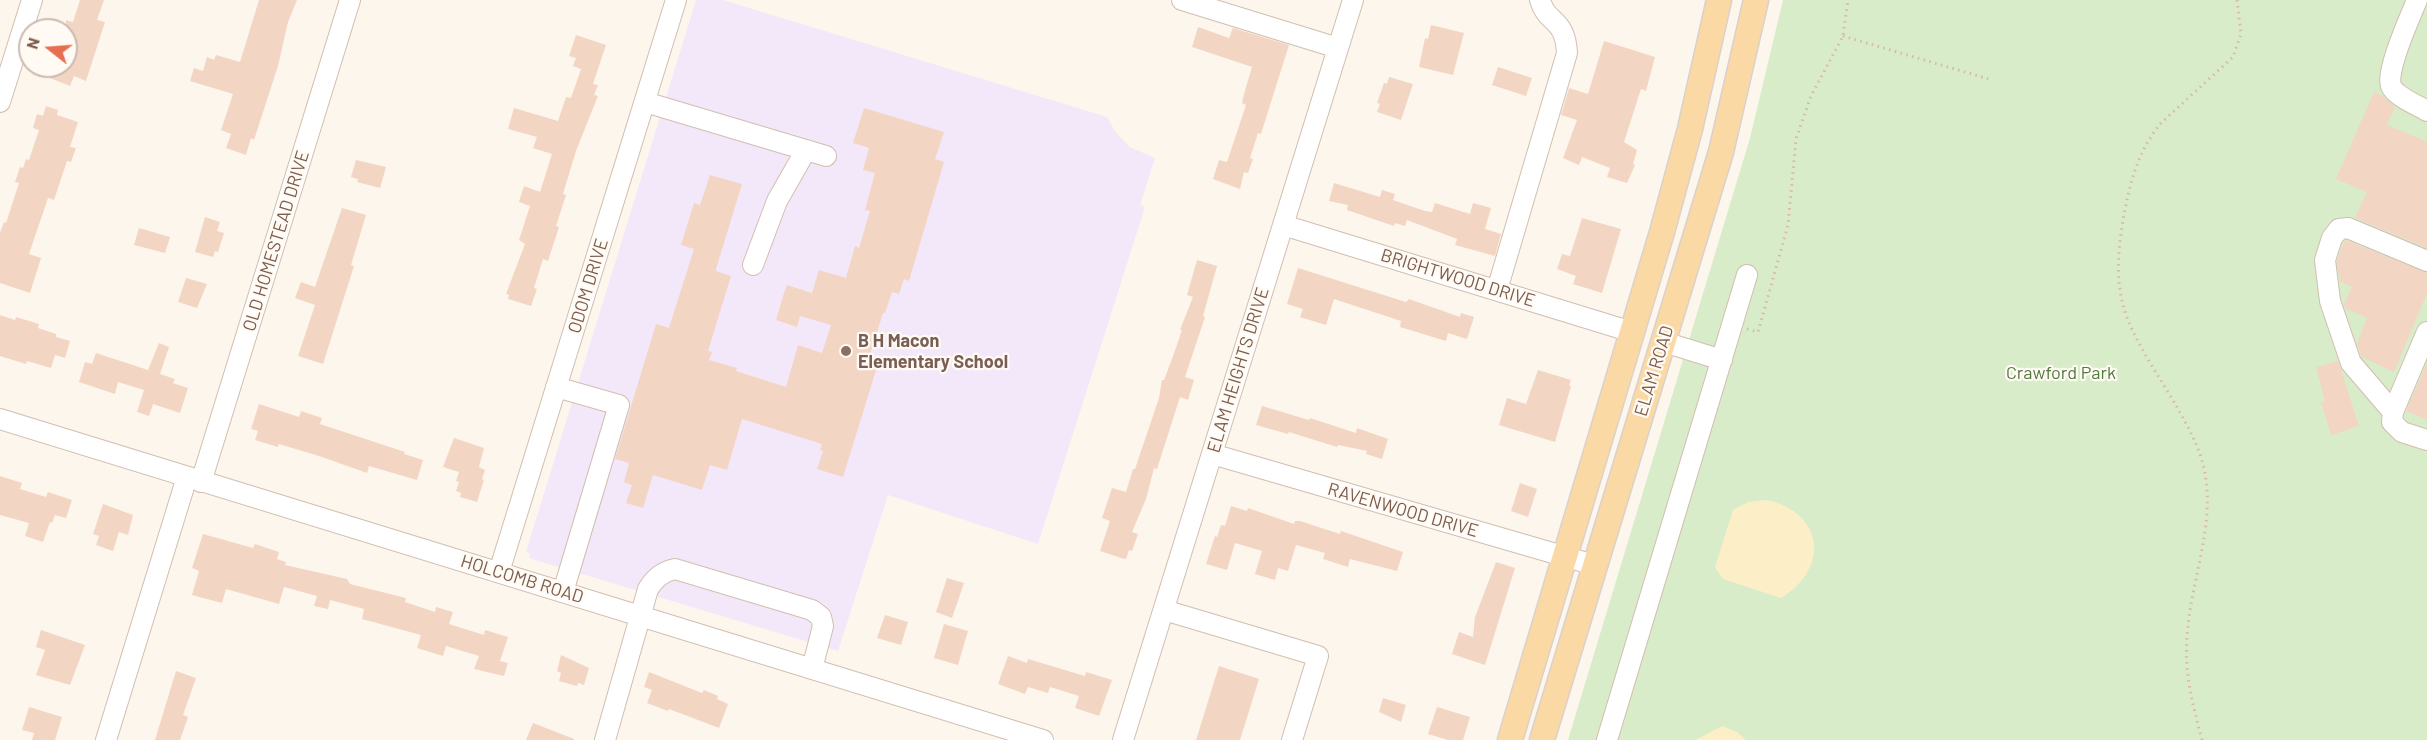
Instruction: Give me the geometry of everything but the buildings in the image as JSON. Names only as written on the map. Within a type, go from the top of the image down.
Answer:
[{"type":"main road","name":"ELAM ROAD","points":[[1542,740],[1721,152],[1756,0]]},
{"type":"main road","name":"ELAM ROAD","points":[[1510,740],[1632,332],[1683,152],[1715,1]]},
{"type":"main road","points":[[1632,332],[1664,342]]},
{"type":"street","points":[[0,102],[32,0]]},
{"type":"street","name":"OLD HOMESTEAD DRIVE","points":[[106,740],[194,479],[350,0]]},
{"type":"street","name":"ODOM DRIVE","points":[[499,572],[676,0]]},
{"type":"street","points":[[1182,0],[1338,48]]},
{"type":"street","name":"ELAM HEIGHTS DRIVE","points":[[1123,740],[1353,0]]},
{"type":"street","points":[[1497,290],[1566,53],[1566,36],[1560,25],[1547,14],[1540,0]]},
{"type":"street","points":[[2417,0],[2393,63],[2390,83],[2393,90],[2427,111]]},
{"type":"street","points":[[645,102],[826,156]]},
{"type":"street","points":[[753,265],[777,201],[806,150]]},
{"type":"street","name":"BRIGHTWOOD DRIVE","points":[[1283,225],[1632,332]]},
{"type":"street","points":[[2393,412],[2351,363],[2330,301],[2325,260],[2332,238],[2339,229],[2348,228],[2427,261]]},
{"type":"street","points":[[1607,740],[1747,275]]},
{"type":"street","points":[[2427,332],[2393,412],[2392,422],[2402,432],[2427,440]]},
{"type":"street","points":[[1664,342],[1722,360]]},
{"type":"street","points":[[556,387],[619,405],[563,592]]},
{"type":"street","name":"HOLCOMB ROAD","points":[[0,419],[1043,740]]},
{"type":"street","name":"RAVENWOOD DRIVE","points":[[1212,453],[1594,565]]},
{"type":"street","points":[[605,740],[652,582],[666,571],[675,569],[812,610],[821,617],[823,626],[812,669]]},
{"type":"street","points":[[1164,610],[1318,656],[1292,740]]},
{"type":"path","points":[[1758,332],[1788,225],[1796,139],[1811,96],[1843,36],[1848,0]]},
{"type":"path","points":[[2202,740],[2192,699],[2186,655],[2189,618],[2207,516],[2206,480],[2202,456],[2190,431],[2127,317],[2120,287],[2120,239],[2133,177],[2144,146],[2151,134],[2233,57],[2241,34],[2236,0]]},
{"type":"path","points":[[1843,36],[1992,80]]},
{"type":"shaded area","name":"B H Macon Elementary School","points":[[696,0],[723,0],[1107,117],[1115,131],[1130,147],[1155,158],[1140,205],[1145,207],[1038,544],[888,495],[838,651],[529,558],[530,554],[526,552]]},
{"type":"green space","name":"Crawford Park","points":[[1783,0],[2427,0],[2427,740],[1568,740],[1750,138]]},
{"type":"sand","points":[[1766,500],[1785,506],[1799,516],[1809,528],[1814,542],[1813,557],[1808,572],[1797,586],[1781,598],[1723,579],[1715,567],[1733,510],[1748,502]]},
{"type":"sand","points":[[1722,726],[1737,732],[1746,740],[1695,740]]},
{"type":"place","name":"B H Macon Elementary School","points":[[846,351]]}]
